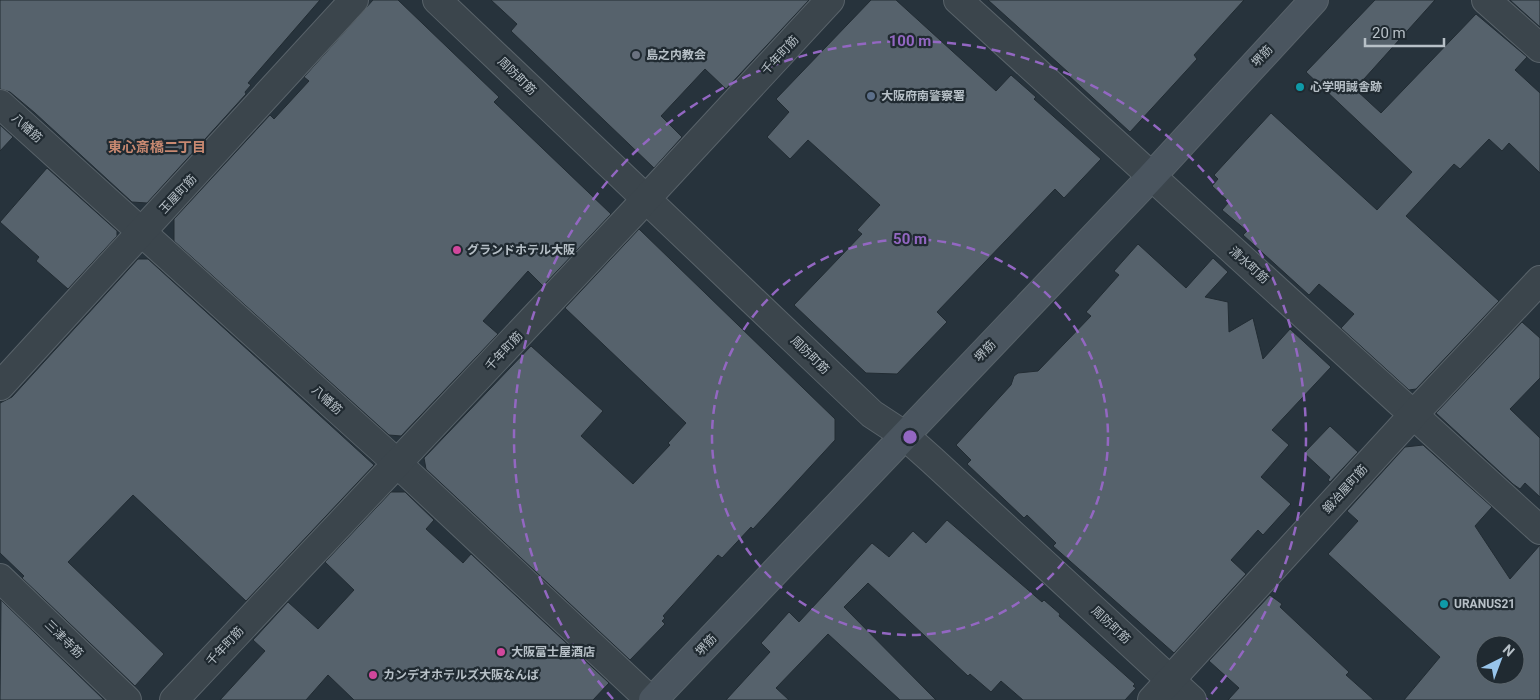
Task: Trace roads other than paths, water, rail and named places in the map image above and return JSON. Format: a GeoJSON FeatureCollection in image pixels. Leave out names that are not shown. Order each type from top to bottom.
{"type":"FeatureCollection","features":[{"type":"Feature","properties":{"kind":"main road","name":"堺筋"},"geometry":{"type":"LineString","coordinates":[[652,700],[1151,177],[1314,0]]}},
{"type":"Feature","properties":{"kind":"street","name":"玉屋町筋"},"geometry":{"type":"LineString","coordinates":[[0,386],[354,0]]}},
{"type":"Feature","properties":{"kind":"street","name":"周防町筋"},"geometry":{"type":"LineString","coordinates":[[437,0],[872,414],[904,435],[1192,700]]}},
{"type":"Feature","properties":{"kind":"street","name":"千年町筋"},"geometry":{"type":"LineString","coordinates":[[174,700],[647,199],[830,0]]}},
{"type":"Feature","properties":{"kind":"street","name":"清水町筋"},"geometry":{"type":"LineString","coordinates":[[958,0],[1540,530]]}},
{"type":"Feature","properties":{"kind":"street"},"geometry":{"type":"LineString","coordinates":[[1486,0],[1540,48]]}},
{"type":"Feature","properties":{"kind":"street","name":"八幡筋"},"geometry":{"type":"LineString","coordinates":[[0,104],[398,464],[652,700]]}},
{"type":"Feature","properties":{"kind":"street","name":"鍛冶屋町筋"},"geometry":{"type":"LineString","coordinates":[[1152,700],[1414,414],[1540,280]]}},
{"type":"Feature","properties":{"kind":"street","name":"三津寺筋"},"geometry":{"type":"LineString","coordinates":[[0,578],[127,700]]}},
{"type":"Feature","properties":{"kind":"place","name":"島之内教会"},"geometry":{"type":"Point","coordinates":[636,55]}},
{"type":"Feature","properties":{"kind":"place","name":"心学明誠舎跡"},"geometry":{"type":"Point","coordinates":[1300,87]}},
{"type":"Feature","properties":{"kind":"place","name":"大阪府南警察署"},"geometry":{"type":"Point","coordinates":[871,96]}},
{"type":"Feature","properties":{"kind":"place","name":"グランドホテル大阪"},"geometry":{"type":"Point","coordinates":[457,250]}},
{"type":"Feature","properties":{"kind":"place","name":"URANUS21"},"geometry":{"type":"Point","coordinates":[1444,604]}},
{"type":"Feature","properties":{"kind":"place","name":"大阪富士屋酒店"},"geometry":{"type":"Point","coordinates":[501,652]}},
{"type":"Feature","properties":{"kind":"place","name":"カンデオホテルズ大阪なんば"},"geometry":{"type":"Point","coordinates":[373,675]}},
{"type":"Feature","properties":{"kind":"district","name":"東心斎橋二丁目"},"geometry":{"type":"Point","coordinates":[157,147]}}]}
